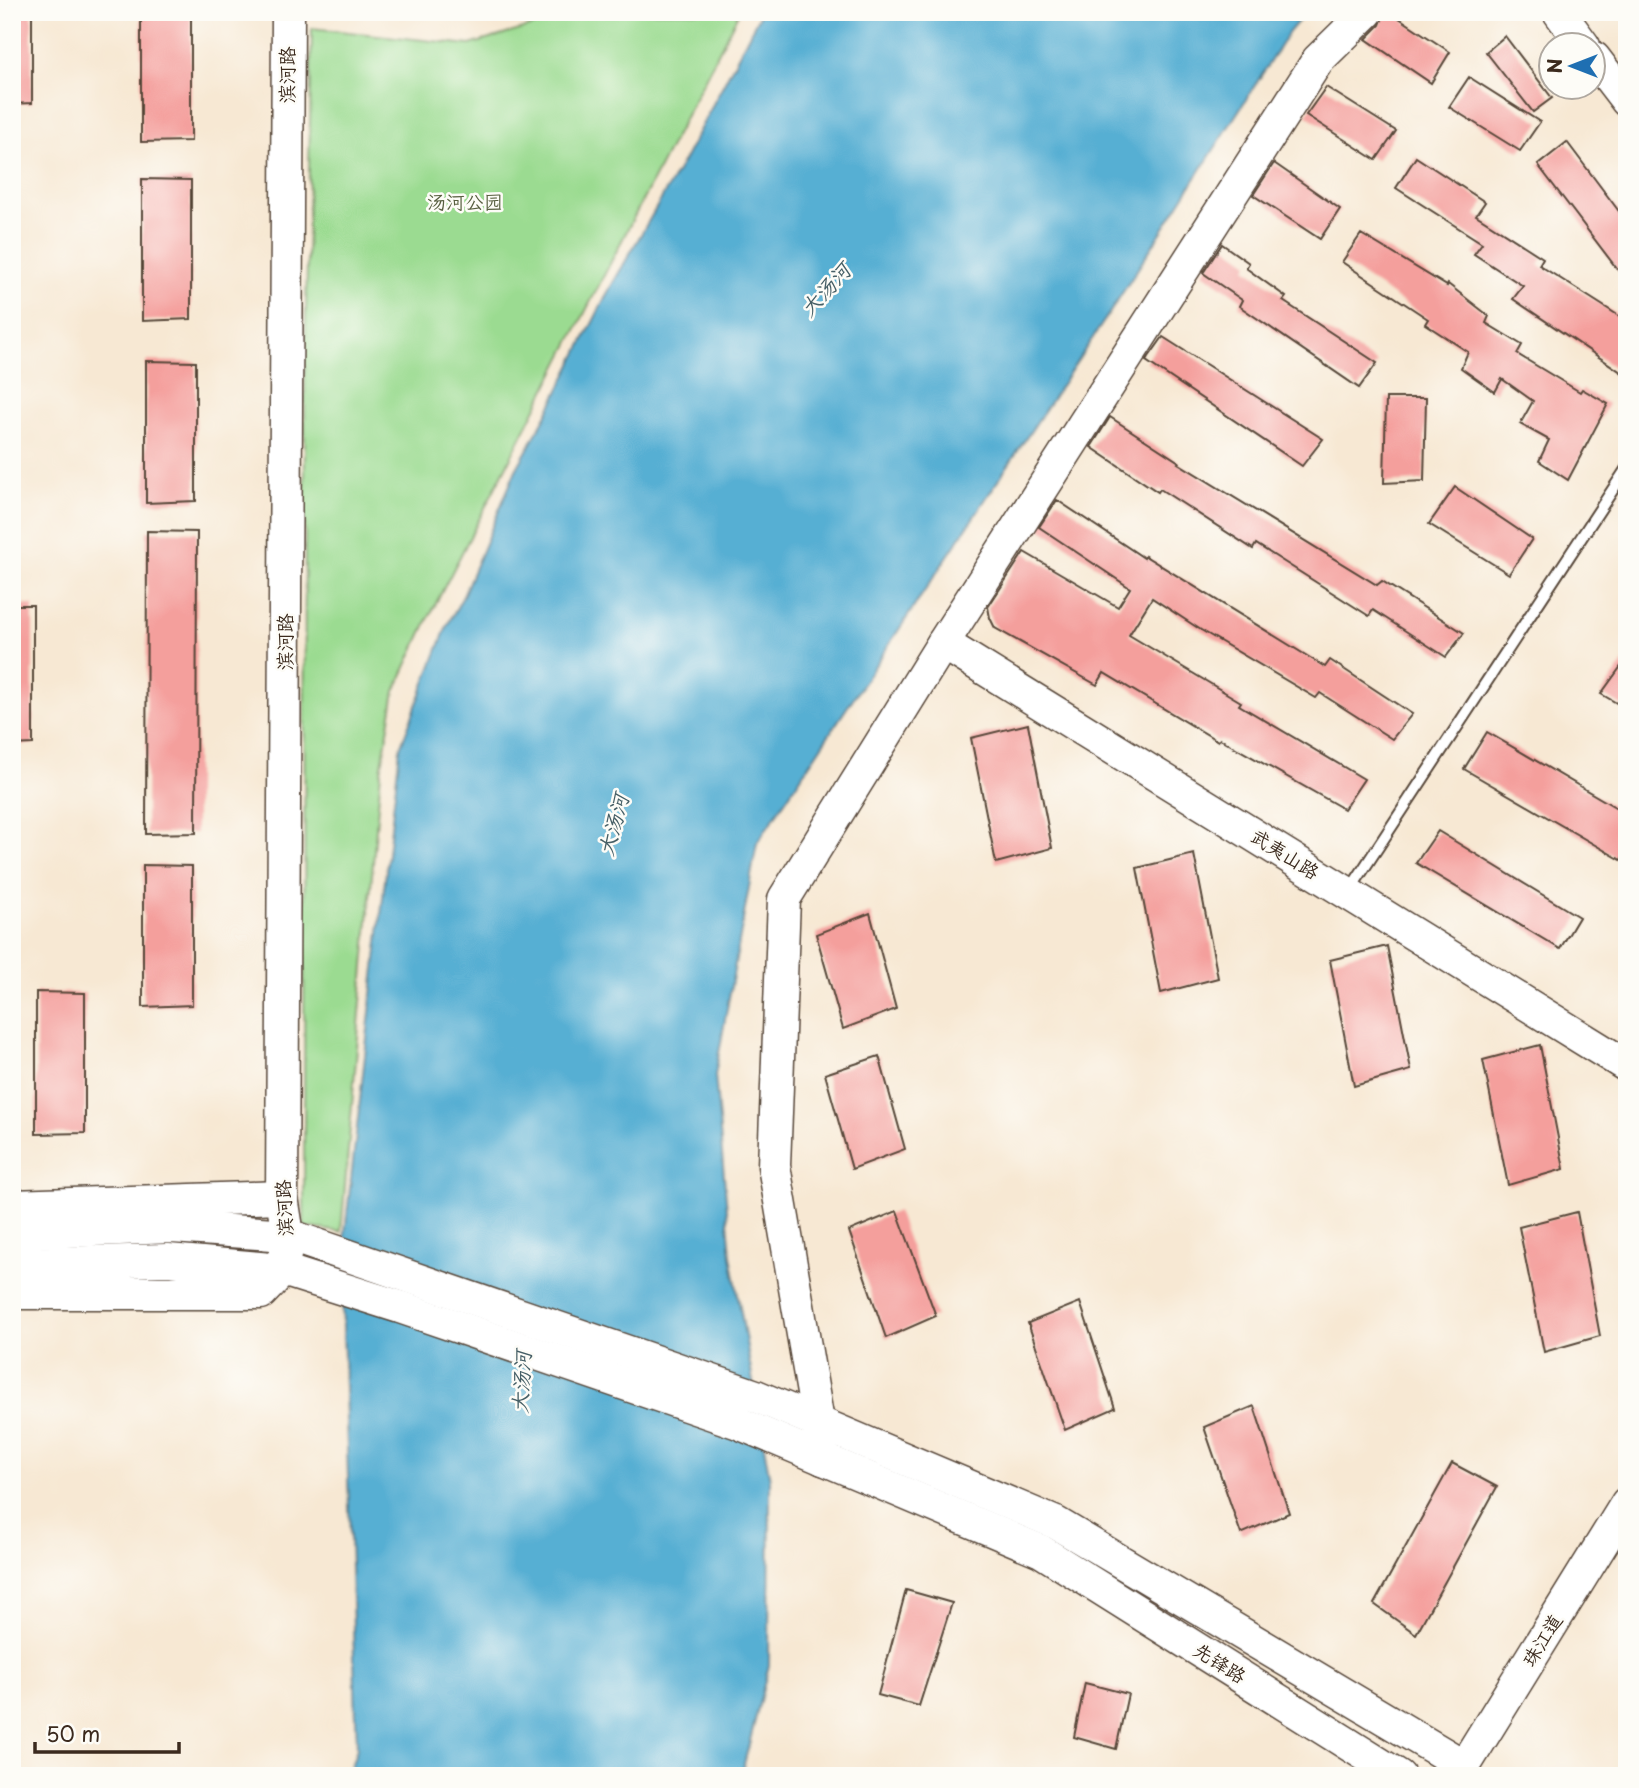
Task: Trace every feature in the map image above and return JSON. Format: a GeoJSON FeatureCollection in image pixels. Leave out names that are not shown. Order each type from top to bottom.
{"type":"FeatureCollection","features":[{"type":"Feature","properties":{"kind":"street","name":"滨河路"},"geometry":{"type":"LineString","coordinates":[[283,1270],[288,1235],[282,1197],[288,12]]}},
{"type":"Feature","properties":{"kind":"street"},"geometry":{"type":"LineString","coordinates":[[822,1459],[774,1166],[783,899],[943,643],[1318,60],[1367,12]]}},
{"type":"Feature","properties":{"kind":"street"},"geometry":{"type":"LineString","coordinates":[[1559,12],[1574,32]]}},
{"type":"Feature","properties":{"kind":"street"},"geometry":{"type":"LineString","coordinates":[[1608,74],[1625,94]]}},
{"type":"Feature","properties":{"kind":"street","name":"武夷山路"},"geometry":{"type":"LineString","coordinates":[[943,643],[1627,1066]]}},
{"type":"Feature","properties":{"kind":"street"},"geometry":{"type":"LineString","coordinates":[[12,1206],[282,1197]]}},
{"type":"Feature","properties":{"kind":"street"},"geometry":{"type":"LineString","coordinates":[[12,1233],[172,1227],[288,1235],[756,1396],[1056,1523],[1461,1771]]}},
{"type":"Feature","properties":{"kind":"street","name":"先锋路"},"geometry":{"type":"LineString","coordinates":[[12,1264],[169,1260],[283,1270],[400,1307],[736,1422],[1041,1550],[1399,1776]]}},
{"type":"Feature","properties":{"kind":"street"},"geometry":{"type":"LineString","coordinates":[[12,1293],[261,1293],[283,1270]]}},
{"type":"Feature","properties":{"kind":"street","name":"珠江道"},"geometry":{"type":"LineString","coordinates":[[1461,1771],[1627,1503]]}},
{"type":"Feature","properties":{"kind":"lane"},"geometry":{"type":"LineString","coordinates":[[1355,882],[1627,468]]}},
{"type":"Feature","properties":{"kind":"green space","name":"汤河公园"},"geometry":{"type":"Polygon","coordinates":[[[579,12],[739,12],[430,615],[395,691],[381,771],[341,1232],[304,1227],[305,356],[312,28],[470,45],[579,12]]]}},
{"type":"Feature","properties":{"kind":"water","name":"大汤河"},"geometry":{"type":"Polygon","coordinates":[[[761,12],[1306,12],[1289,32],[1114,306],[757,843],[715,1075],[731,1255],[770,1480],[769,1665],[741,1776],[348,1776],[357,1748],[341,1267],[400,748],[447,626],[462,598],[516,470],[609,290],[686,156],[761,12]]]}},
{"type":"Feature","properties":{"kind":"building"},"geometry":{"type":"Polygon","coordinates":[[[12,12],[32,12],[32,103],[12,104],[12,12]]]}},
{"type":"Feature","properties":{"kind":"building"},"geometry":{"type":"Polygon","coordinates":[[[141,12],[191,12],[191,141],[141,142],[141,12]]]}},
{"type":"Feature","properties":{"kind":"building"},"geometry":{"type":"Polygon","coordinates":[[[1385,12],[1390,12],[1450,52],[1431,83],[1366,39],[1380,25],[1385,12]]]}},
{"type":"Feature","properties":{"kind":"building"},"geometry":{"type":"Polygon","coordinates":[[[1505,36],[1538,80],[1538,102],[1547,102],[1533,112],[1486,52],[1505,36]]]}},
{"type":"Feature","properties":{"kind":"building"},"geometry":{"type":"Polygon","coordinates":[[[1469,77],[1540,122],[1520,151],[1449,107],[1469,77]]]}},
{"type":"Feature","properties":{"kind":"building"},"geometry":{"type":"Polygon","coordinates":[[[1326,87],[1396,131],[1376,160],[1306,115],[1326,87]]]}},
{"type":"Feature","properties":{"kind":"building"},"geometry":{"type":"Polygon","coordinates":[[[1567,142],[1627,222],[1627,282],[1538,165],[1567,142]]]}},
{"type":"Feature","properties":{"kind":"building"},"geometry":{"type":"Polygon","coordinates":[[[1416,157],[1485,202],[1476,215],[1543,258],[1539,265],[1627,321],[1627,376],[1513,299],[1523,286],[1474,254],[1482,243],[1396,188],[1416,157]]]}},
{"type":"Feature","properties":{"kind":"building"},"geometry":{"type":"Polygon","coordinates":[[[1274,163],[1340,209],[1320,239],[1253,195],[1274,163]]]}},
{"type":"Feature","properties":{"kind":"building"},"geometry":{"type":"Polygon","coordinates":[[[142,179],[191,180],[191,319],[142,321],[142,179]]]}},
{"type":"Feature","properties":{"kind":"building"},"geometry":{"type":"Polygon","coordinates":[[[1361,234],[1447,286],[1448,284],[1489,316],[1486,323],[1522,345],[1517,354],[1580,392],[1582,389],[1608,404],[1568,480],[1539,461],[1549,440],[1520,424],[1533,401],[1502,379],[1495,392],[1461,368],[1468,352],[1425,324],[1428,319],[1342,262],[1361,234]]]}},
{"type":"Feature","properties":{"kind":"building"},"geometry":{"type":"Polygon","coordinates":[[[1222,244],[1249,263],[1246,268],[1286,297],[1283,301],[1377,363],[1359,388],[1239,306],[1242,300],[1203,273],[1222,244]]]}},
{"type":"Feature","properties":{"kind":"building"},"geometry":{"type":"Polygon","coordinates":[[[1163,337],[1323,439],[1302,466],[1146,361],[1163,337]]]}},
{"type":"Feature","properties":{"kind":"building"},"geometry":{"type":"Polygon","coordinates":[[[146,361],[196,362],[196,501],[146,503],[146,361]]]}},
{"type":"Feature","properties":{"kind":"building"},"geometry":{"type":"Polygon","coordinates":[[[1386,398],[1426,398],[1424,481],[1384,483],[1386,398]]]}},
{"type":"Feature","properties":{"kind":"building"},"geometry":{"type":"Polygon","coordinates":[[[1110,417],[1178,463],[1377,585],[1382,581],[1464,633],[1446,657],[1373,610],[1369,616],[1256,544],[1253,549],[1160,489],[1158,492],[1091,447],[1110,417]]]}},
{"type":"Feature","properties":{"kind":"building"},"geometry":{"type":"Polygon","coordinates":[[[1455,487],[1532,539],[1509,574],[1429,524],[1455,487]]]}},
{"type":"Feature","properties":{"kind":"building"},"geometry":{"type":"Polygon","coordinates":[[[1057,500],[1144,558],[1145,556],[1325,667],[1330,660],[1412,714],[1392,739],[1320,693],[1316,698],[1152,598],[1129,635],[1241,702],[1239,705],[1364,779],[1344,809],[1220,739],[1218,741],[1104,673],[1097,685],[995,628],[988,607],[1024,552],[1118,607],[1130,588],[1039,527],[1057,500]]]}},
{"type":"Feature","properties":{"kind":"building"},"geometry":{"type":"Polygon","coordinates":[[[147,531],[197,532],[196,833],[146,834],[147,531]]]}},
{"type":"Feature","properties":{"kind":"building"},"geometry":{"type":"Polygon","coordinates":[[[12,605],[33,605],[33,744],[12,745],[12,605]]]}},
{"type":"Feature","properties":{"kind":"building"},"geometry":{"type":"Polygon","coordinates":[[[1627,658],[1627,709],[1601,694],[1627,658]]]}},
{"type":"Feature","properties":{"kind":"building"},"geometry":{"type":"Polygon","coordinates":[[[1028,724],[1052,848],[996,863],[971,738],[1028,724]]]}},
{"type":"Feature","properties":{"kind":"building"},"geometry":{"type":"Polygon","coordinates":[[[1487,732],[1627,814],[1627,850],[1621,860],[1464,769],[1487,732]]]}},
{"type":"Feature","properties":{"kind":"building"},"geometry":{"type":"Polygon","coordinates":[[[1438,831],[1579,917],[1560,949],[1416,863],[1438,831]]]}},
{"type":"Feature","properties":{"kind":"building"},"geometry":{"type":"Polygon","coordinates":[[[1194,854],[1218,978],[1161,993],[1137,868],[1194,854]]]}},
{"type":"Feature","properties":{"kind":"building"},"geometry":{"type":"Polygon","coordinates":[[[143,865],[192,866],[192,1005],[143,1007],[143,865]]]}},
{"type":"Feature","properties":{"kind":"building"},"geometry":{"type":"Polygon","coordinates":[[[870,913],[896,1009],[843,1029],[816,934],[870,913]]]}},
{"type":"Feature","properties":{"kind":"building"},"geometry":{"type":"Polygon","coordinates":[[[1387,946],[1411,1070],[1354,1086],[1330,960],[1387,946]]]}},
{"type":"Feature","properties":{"kind":"building"},"geometry":{"type":"Polygon","coordinates":[[[36,992],[85,993],[85,1133],[36,1134],[36,992]]]}},
{"type":"Feature","properties":{"kind":"building"},"geometry":{"type":"Polygon","coordinates":[[[1540,1045],[1564,1169],[1508,1185],[1483,1060],[1540,1045]]]}},
{"type":"Feature","properties":{"kind":"building"},"geometry":{"type":"Polygon","coordinates":[[[879,1056],[905,1149],[852,1169],[825,1074],[879,1056]]]}},
{"type":"Feature","properties":{"kind":"building"},"geometry":{"type":"Polygon","coordinates":[[[897,1211],[936,1316],[886,1338],[849,1231],[897,1211]]]}},
{"type":"Feature","properties":{"kind":"building"},"geometry":{"type":"Polygon","coordinates":[[[1577,1212],[1600,1336],[1544,1352],[1519,1227],[1577,1212]]]}},
{"type":"Feature","properties":{"kind":"building"},"geometry":{"type":"Polygon","coordinates":[[[1080,1302],[1115,1408],[1065,1430],[1028,1323],[1080,1302]]]}},
{"type":"Feature","properties":{"kind":"building"},"geometry":{"type":"Polygon","coordinates":[[[1254,1406],[1289,1513],[1241,1534],[1204,1427],[1254,1406]]]}},
{"type":"Feature","properties":{"kind":"building"},"geometry":{"type":"Polygon","coordinates":[[[1452,1463],[1497,1487],[1416,1634],[1374,1604],[1452,1463]]]}},
{"type":"Feature","properties":{"kind":"building"},"geometry":{"type":"Polygon","coordinates":[[[906,1590],[952,1603],[919,1706],[878,1695],[906,1590]]]}},
{"type":"Feature","properties":{"kind":"building"},"geometry":{"type":"Polygon","coordinates":[[[1085,1683],[1128,1694],[1116,1749],[1074,1737],[1085,1683]]]}}]}
